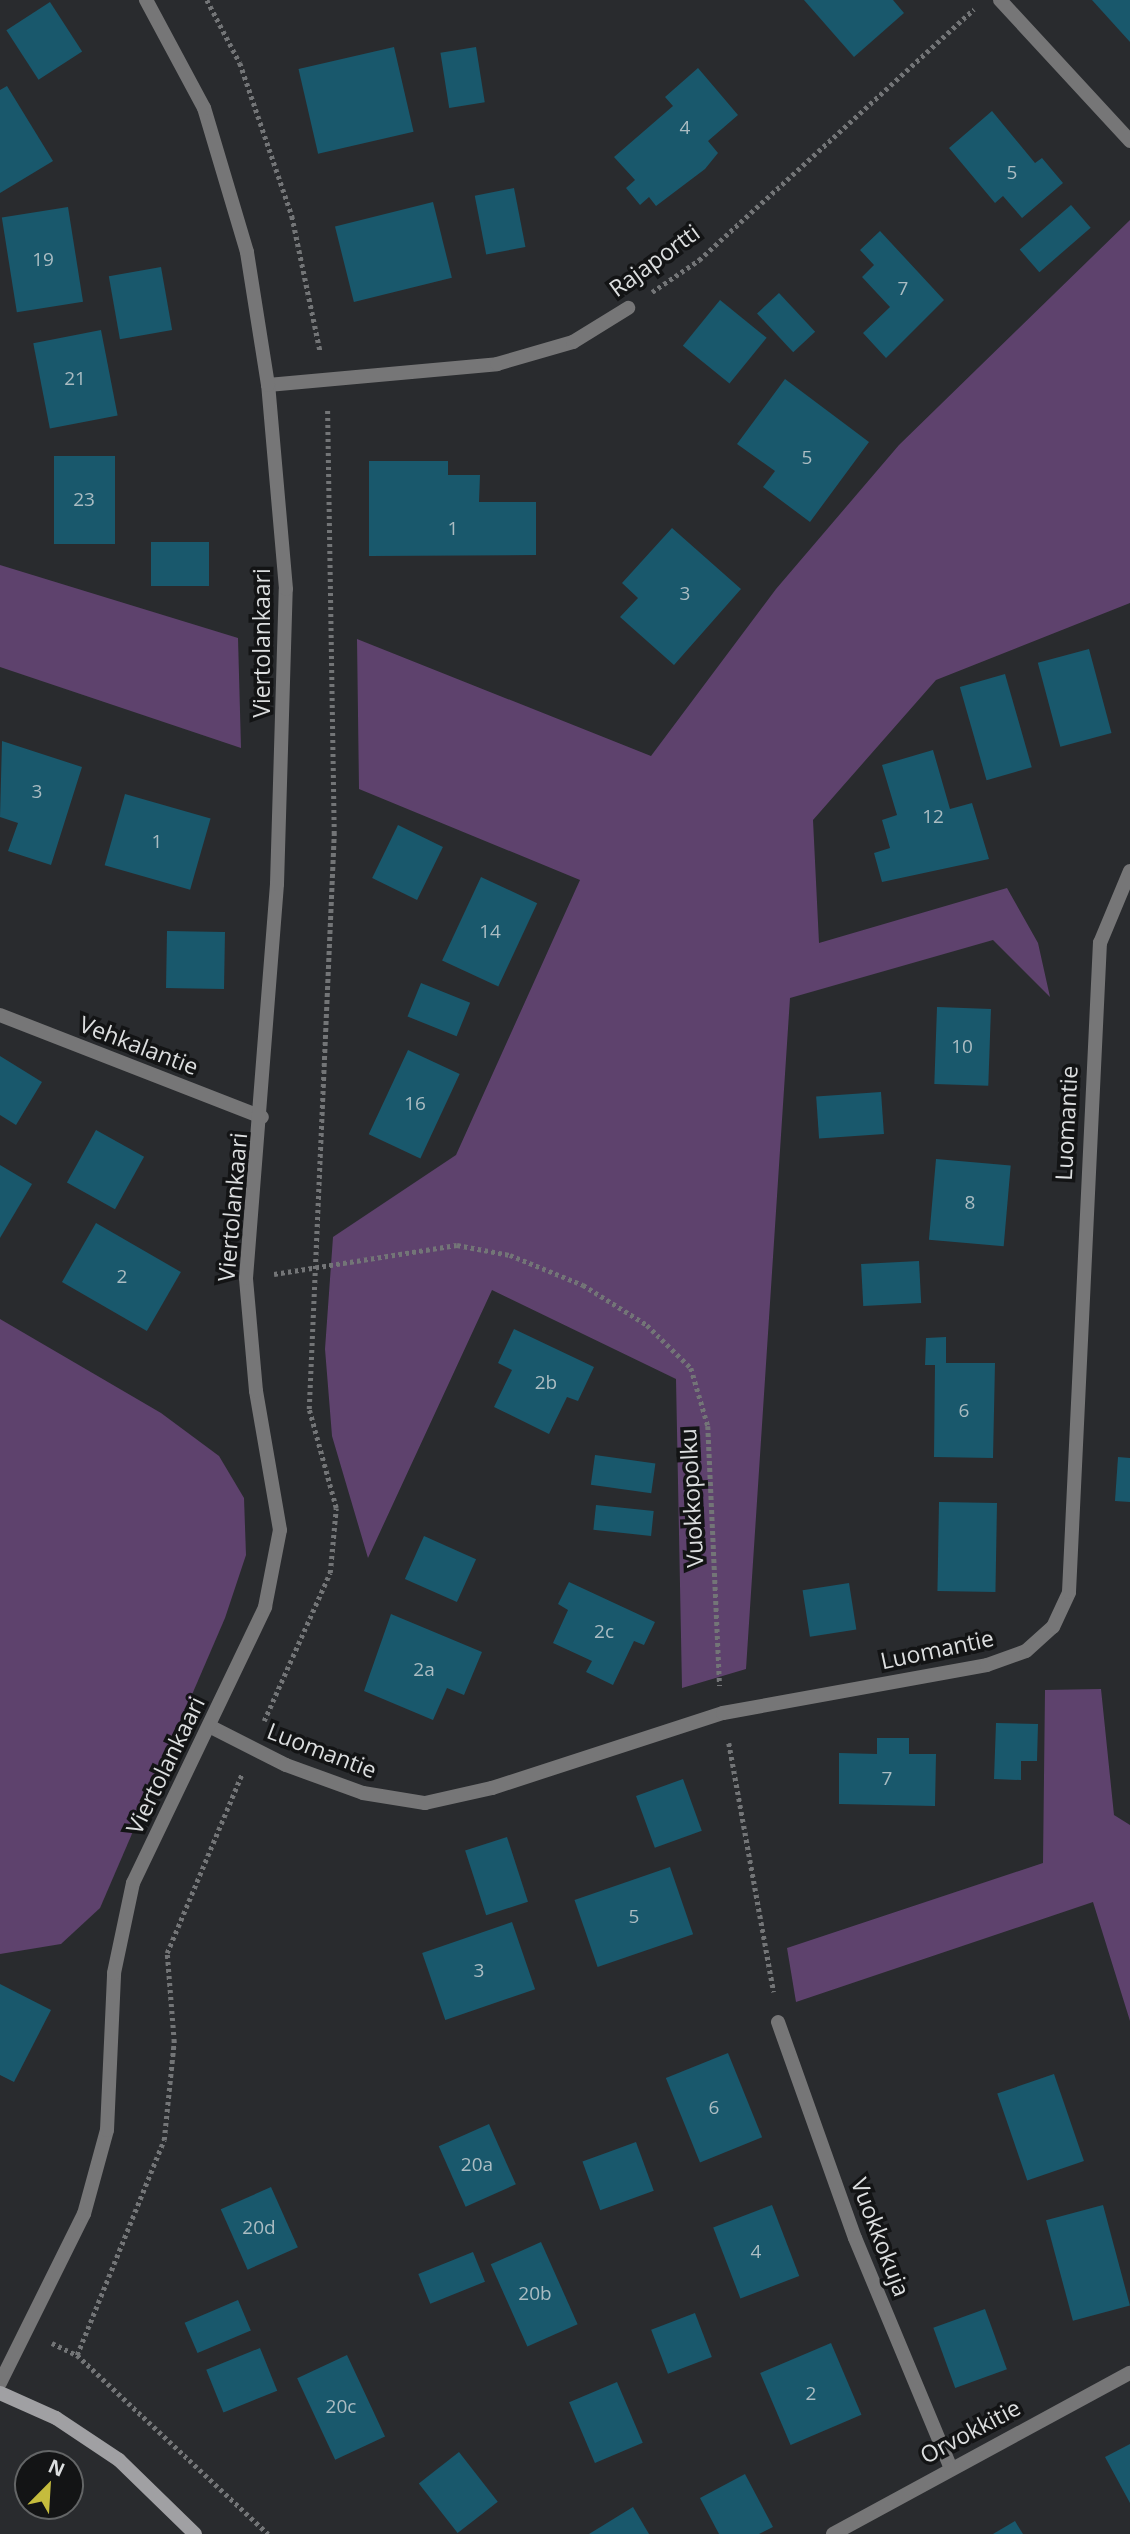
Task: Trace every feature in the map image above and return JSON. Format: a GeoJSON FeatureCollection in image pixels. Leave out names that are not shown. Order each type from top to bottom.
{"type":"FeatureCollection","features":[{"type":"Feature","properties":{"kind":"street","name":"Viertolankaari"},"geometry":{"type":"LineString","coordinates":[[0,2383],[30,2332],[84,2214],[107,2130],[114,1973],[132,1882],[211,1727],[265,1606],[280,1530],[256,1391],[246,1278],[262,1117],[286,691],[286,589],[268,385],[247,252],[204,108],[146,0]]}},
{"type":"Feature","properties":{"kind":"street"},"geometry":{"type":"LineString","coordinates":[[1000,0],[1130,141]]}},
{"type":"Feature","properties":{"kind":"street","name":"Rajaportti"},"geometry":{"type":"LineString","coordinates":[[268,385],[497,364],[573,342],[628,308]]}},
{"type":"Feature","properties":{"kind":"street","name":"Luomantie"},"geometry":{"type":"LineString","coordinates":[[211,1727],[350,1788],[425,1803],[492,1788],[723,1713],[987,1665],[1026,1651],[1053,1627],[1069,1592],[1100,943],[1130,870]]}},
{"type":"Feature","properties":{"kind":"street","name":"Vehkalantie"},"geometry":{"type":"LineString","coordinates":[[0,1015],[262,1117]]}},
{"type":"Feature","properties":{"kind":"street","name":"Vuokkokuja"},"geometry":{"type":"LineString","coordinates":[[778,2022],[855,2238],[950,2466]]}},
{"type":"Feature","properties":{"kind":"street","name":"Orvokkitie"},"geometry":{"type":"LineString","coordinates":[[833,2534],[950,2466],[1130,2373]]}},
{"type":"Feature","properties":{"kind":"street"},"geometry":{"type":"LineString","coordinates":[[0,2393],[56,2418],[119,2460],[195,2534]]}},
{"type":"Feature","properties":{"kind":"path","name":"Rajaportti"},"geometry":{"type":"LineString","coordinates":[[628,308],[699,260],[984,0]]}},
{"type":"Feature","properties":{"kind":"path","name":"Vuokkopolku"},"geometry":{"type":"LineString","coordinates":[[246,1278],[457,1245],[510,1255],[583,1285],[647,1325],[691,1368],[708,1426],[707,1512],[723,1713],[778,2022]]}},
{"type":"Feature","properties":{"kind":"path"},"geometry":{"type":"LineString","coordinates":[[30,2332],[77,2355],[268,2534]]}},
{"type":"Feature","properties":{"kind":"shaded area"},"geometry":{"type":"Polygon","coordinates":[[[1130,220],[1130,603],[936,680],[813,820],[819,943],[1007,888],[1038,943],[1050,997],[993,940],[790,998],[746,1669],[682,1688],[676,1379],[492,1290],[368,1558],[332,1436],[325,1349],[333,1237],[456,1155],[580,880],[359,789],[357,639],[651,756],[776,589],[899,445],[1130,220]]]}},
{"type":"Feature","properties":{"kind":"shaded area"},"geometry":{"type":"Polygon","coordinates":[[[0,565],[238,638],[241,748],[0,667],[0,565]]]}},
{"type":"Feature","properties":{"kind":"shaded area"},"geometry":{"type":"Polygon","coordinates":[[[0,1319],[161,1413],[219,1456],[244,1498],[246,1555],[225,1618],[100,1908],[61,1944],[0,1954],[0,1319]]]}},
{"type":"Feature","properties":{"kind":"shaded area"},"geometry":{"type":"Polygon","coordinates":[[[1101,1689],[1114,1815],[1130,1825],[1130,2021],[1093,1902],[796,2002],[787,1948],[1043,1863],[1045,1690],[1101,1689]]]}},
{"type":"Feature","properties":{"kind":"building"},"geometry":{"type":"Polygon","coordinates":[[[804,0],[893,0],[904,13],[854,57],[804,0]]]}},
{"type":"Feature","properties":{"kind":"building"},"geometry":{"type":"Polygon","coordinates":[[[1092,0],[1130,0],[1130,42],[1092,0]]]}},
{"type":"Feature","properties":{"kind":"building"},"geometry":{"type":"Polygon","coordinates":[[[50,2],[82,51],[39,80],[6,30],[50,2]]]}},
{"type":"Feature","properties":{"kind":"building"},"geometry":{"type":"Polygon","coordinates":[[[394,47],[414,132],[318,154],[299,69],[394,47]]]}},
{"type":"Feature","properties":{"kind":"building"},"geometry":{"type":"Polygon","coordinates":[[[476,47],[485,102],[449,108],[440,53],[476,47]]]}},
{"type":"Feature","properties":{"kind":"building"},"geometry":{"type":"Polygon","coordinates":[[[698,68],[738,115],[708,141],[718,153],[705,169],[656,206],[649,197],[640,205],[626,188],[635,180],[614,157],[673,106],[665,97],[698,68]]]}},
{"type":"Feature","properties":{"kind":"building"},"geometry":{"type":"Polygon","coordinates":[[[7,86],[53,161],[0,193],[0,90],[7,86]]]}},
{"type":"Feature","properties":{"kind":"building"},"geometry":{"type":"Polygon","coordinates":[[[992,111],[1035,163],[1042,158],[1063,183],[1022,218],[1003,196],[995,203],[949,148],[992,111]]]}},
{"type":"Feature","properties":{"kind":"building"},"geometry":{"type":"Polygon","coordinates":[[[514,188],[525,247],[486,255],[475,196],[514,188]]]}},
{"type":"Feature","properties":{"kind":"building"},"geometry":{"type":"Polygon","coordinates":[[[433,202],[452,278],[354,302],[335,226],[433,202]]]}},
{"type":"Feature","properties":{"kind":"building"},"geometry":{"type":"Polygon","coordinates":[[[1071,205],[1091,228],[1039,272],[1020,250],[1071,205]]]}},
{"type":"Feature","properties":{"kind":"building"},"geometry":{"type":"Polygon","coordinates":[[[68,207],[83,302],[17,312],[2,217],[68,207]]]}},
{"type":"Feature","properties":{"kind":"building"},"geometry":{"type":"Polygon","coordinates":[[[880,231],[944,300],[886,358],[863,333],[890,307],[862,277],[874,265],[860,250],[880,231]]]}},
{"type":"Feature","properties":{"kind":"building"},"geometry":{"type":"Polygon","coordinates":[[[161,267],[172,330],[120,339],[109,276],[161,267]]]}},
{"type":"Feature","properties":{"kind":"building"},"geometry":{"type":"Polygon","coordinates":[[[779,293],[815,332],[793,352],[757,313],[779,293]]]}},
{"type":"Feature","properties":{"kind":"building"},"geometry":{"type":"Polygon","coordinates":[[[720,300],[767,338],[729,384],[683,346],[720,300]]]}},
{"type":"Feature","properties":{"kind":"building"},"geometry":{"type":"Polygon","coordinates":[[[101,330],[118,415],[50,429],[33,343],[101,330]]]}},
{"type":"Feature","properties":{"kind":"building"},"geometry":{"type":"Polygon","coordinates":[[[785,379],[869,442],[810,522],[763,487],[775,471],[737,444],[785,379]]]}},
{"type":"Feature","properties":{"kind":"building"},"geometry":{"type":"Polygon","coordinates":[[[54,456],[115,456],[115,544],[54,544],[54,456]]]}},
{"type":"Feature","properties":{"kind":"building"},"geometry":{"type":"Polygon","coordinates":[[[369,461],[448,461],[448,475],[480,475],[479,502],[536,502],[536,555],[369,556],[369,461]]]}},
{"type":"Feature","properties":{"kind":"building"},"geometry":{"type":"Polygon","coordinates":[[[672,528],[741,589],[674,665],[620,617],[638,598],[622,583],[672,528]]]}},
{"type":"Feature","properties":{"kind":"building"},"geometry":{"type":"Polygon","coordinates":[[[151,542],[209,542],[209,586],[151,586],[151,542]]]}},
{"type":"Feature","properties":{"kind":"building"},"geometry":{"type":"Polygon","coordinates":[[[1089,649],[1112,733],[1060,747],[1038,663],[1089,649]]]}},
{"type":"Feature","properties":{"kind":"building"},"geometry":{"type":"Polygon","coordinates":[[[1005,674],[1032,767],[987,780],[960,687],[1005,674]]]}},
{"type":"Feature","properties":{"kind":"building"},"geometry":{"type":"Polygon","coordinates":[[[2,741],[82,767],[51,865],[8,851],[18,823],[0,817],[2,741]]]}},
{"type":"Feature","properties":{"kind":"building"},"geometry":{"type":"Polygon","coordinates":[[[933,750],[950,809],[972,803],[989,859],[882,882],[874,853],[890,848],[882,820],[897,815],[882,765],[933,750]]]}},
{"type":"Feature","properties":{"kind":"building"},"geometry":{"type":"Polygon","coordinates":[[[125,794],[211,819],[190,890],[105,865],[125,794]]]}},
{"type":"Feature","properties":{"kind":"building"},"geometry":{"type":"Polygon","coordinates":[[[398,825],[443,847],[417,900],[372,878],[398,825]]]}},
{"type":"Feature","properties":{"kind":"building"},"geometry":{"type":"Polygon","coordinates":[[[481,877],[537,903],[498,987],[442,960],[481,877]]]}},
{"type":"Feature","properties":{"kind":"building"},"geometry":{"type":"Polygon","coordinates":[[[167,931],[225,932],[224,989],[166,988],[167,931]]]}},
{"type":"Feature","properties":{"kind":"building"},"geometry":{"type":"Polygon","coordinates":[[[421,983],[470,1003],[457,1036],[408,1016],[421,983]]]}},
{"type":"Feature","properties":{"kind":"building"},"geometry":{"type":"Polygon","coordinates":[[[937,1007],[991,1009],[988,1086],[934,1084],[937,1007]]]}},
{"type":"Feature","properties":{"kind":"building"},"geometry":{"type":"Polygon","coordinates":[[[408,1050],[460,1074],[420,1158],[369,1134],[408,1050]]]}},
{"type":"Feature","properties":{"kind":"building"},"geometry":{"type":"Polygon","coordinates":[[[0,1056],[42,1082],[16,1125],[0,1115],[0,1056]]]}},
{"type":"Feature","properties":{"kind":"building"},"geometry":{"type":"Polygon","coordinates":[[[881,1092],[884,1134],[819,1138],[816,1097],[881,1092]]]}},
{"type":"Feature","properties":{"kind":"building"},"geometry":{"type":"Polygon","coordinates":[[[96,1130],[144,1157],[115,1209],[67,1182],[96,1130]]]}},
{"type":"Feature","properties":{"kind":"building"},"geometry":{"type":"Polygon","coordinates":[[[936,1159],[1011,1166],[1004,1246],[929,1240],[936,1159]]]}},
{"type":"Feature","properties":{"kind":"building"},"geometry":{"type":"Polygon","coordinates":[[[0,1165],[32,1184],[0,1238],[0,1165]]]}},
{"type":"Feature","properties":{"kind":"building"},"geometry":{"type":"Polygon","coordinates":[[[96,1223],[181,1272],[147,1331],[62,1282],[96,1223]]]}},
{"type":"Feature","properties":{"kind":"building"},"geometry":{"type":"Polygon","coordinates":[[[919,1261],[921,1303],[863,1306],[861,1264],[919,1261]]]}},
{"type":"Feature","properties":{"kind":"building"},"geometry":{"type":"Polygon","coordinates":[[[514,1329],[594,1367],[578,1401],[567,1397],[549,1434],[494,1407],[512,1370],[498,1363],[514,1329]]]}},
{"type":"Feature","properties":{"kind":"building"},"geometry":{"type":"Polygon","coordinates":[[[946,1337],[946,1363],[995,1363],[993,1458],[934,1457],[935,1365],[925,1365],[926,1338],[946,1337]]]}},
{"type":"Feature","properties":{"kind":"building"},"geometry":{"type":"Polygon","coordinates":[[[595,1455],[655,1463],[651,1493],[591,1485],[595,1455]]]}},
{"type":"Feature","properties":{"kind":"building"},"geometry":{"type":"Polygon","coordinates":[[[1118,1457],[1130,1458],[1130,1502],[1115,1501],[1118,1457]]]}},
{"type":"Feature","properties":{"kind":"building"},"geometry":{"type":"Polygon","coordinates":[[[939,1502],[997,1503],[995,1592],[937,1591],[939,1502]]]}},
{"type":"Feature","properties":{"kind":"building"},"geometry":{"type":"Polygon","coordinates":[[[596,1505],[654,1511],[651,1536],[593,1530],[596,1505]]]}},
{"type":"Feature","properties":{"kind":"building"},"geometry":{"type":"Polygon","coordinates":[[[424,1536],[476,1559],[457,1602],[405,1579],[424,1536]]]}},
{"type":"Feature","properties":{"kind":"building"},"geometry":{"type":"Polygon","coordinates":[[[569,1582],[655,1622],[644,1645],[634,1641],[613,1685],[586,1672],[592,1661],[553,1643],[568,1610],[558,1604],[569,1582]]]}},
{"type":"Feature","properties":{"kind":"building"},"geometry":{"type":"Polygon","coordinates":[[[849,1583],[856,1629],[810,1637],[803,1590],[849,1583]]]}},
{"type":"Feature","properties":{"kind":"building"},"geometry":{"type":"Polygon","coordinates":[[[391,1614],[482,1652],[464,1695],[447,1688],[433,1720],[364,1691],[391,1614]]]}},
{"type":"Feature","properties":{"kind":"building"},"geometry":{"type":"Polygon","coordinates":[[[996,1723],[1038,1724],[1037,1761],[1021,1761],[1021,1780],[994,1779],[996,1723]]]}},
{"type":"Feature","properties":{"kind":"building"},"geometry":{"type":"Polygon","coordinates":[[[877,1738],[909,1738],[909,1754],[936,1754],[935,1806],[839,1804],[839,1753],[877,1754],[877,1738]]]}},
{"type":"Feature","properties":{"kind":"building"},"geometry":{"type":"Polygon","coordinates":[[[683,1779],[702,1831],[655,1848],[636,1796],[683,1779]]]}},
{"type":"Feature","properties":{"kind":"building"},"geometry":{"type":"Polygon","coordinates":[[[507,1837],[528,1902],[486,1915],[465,1851],[507,1837]]]}},
{"type":"Feature","properties":{"kind":"building"},"geometry":{"type":"Polygon","coordinates":[[[670,1867],[693,1934],[598,1967],[575,1900],[670,1867]]]}},
{"type":"Feature","properties":{"kind":"building"},"geometry":{"type":"Polygon","coordinates":[[[512,1922],[535,1989],[445,2020],[422,1953],[512,1922]]]}},
{"type":"Feature","properties":{"kind":"building"},"geometry":{"type":"Polygon","coordinates":[[[0,1984],[51,2010],[14,2082],[0,2075],[0,1984]]]}},
{"type":"Feature","properties":{"kind":"building"},"geometry":{"type":"Polygon","coordinates":[[[728,2053],[762,2137],[700,2162],[666,2078],[728,2053]]]}},
{"type":"Feature","properties":{"kind":"building"},"geometry":{"type":"Polygon","coordinates":[[[1054,2074],[1084,2161],[1027,2181],[997,2094],[1054,2074]]]}},
{"type":"Feature","properties":{"kind":"building"},"geometry":{"type":"Polygon","coordinates":[[[489,2124],[516,2184],[466,2207],[439,2146],[489,2124]]]}},
{"type":"Feature","properties":{"kind":"building"},"geometry":{"type":"Polygon","coordinates":[[[636,2142],[654,2191],[600,2210],[582,2161],[636,2142]]]}},
{"type":"Feature","properties":{"kind":"building"},"geometry":{"type":"Polygon","coordinates":[[[271,2187],[298,2247],[248,2270],[221,2209],[271,2187]]]}},
{"type":"Feature","properties":{"kind":"building"},"geometry":{"type":"Polygon","coordinates":[[[772,2205],[799,2276],[740,2299],[713,2228],[772,2205]]]}},
{"type":"Feature","properties":{"kind":"building"},"geometry":{"type":"Polygon","coordinates":[[[1103,2205],[1130,2305],[1073,2321],[1046,2220],[1103,2205]]]}},
{"type":"Feature","properties":{"kind":"building"},"geometry":{"type":"Polygon","coordinates":[[[541,2242],[578,2324],[527,2347],[491,2264],[541,2242]]]}},
{"type":"Feature","properties":{"kind":"building"},"geometry":{"type":"Polygon","coordinates":[[[473,2252],[485,2282],[430,2304],[418,2274],[473,2252]]]}},
{"type":"Feature","properties":{"kind":"building"},"geometry":{"type":"Polygon","coordinates":[[[238,2300],[251,2330],[198,2353],[185,2323],[238,2300]]]}},
{"type":"Feature","properties":{"kind":"building"},"geometry":{"type":"Polygon","coordinates":[[[985,2309],[1007,2369],[955,2388],[933,2328],[985,2309]]]}},
{"type":"Feature","properties":{"kind":"building"},"geometry":{"type":"Polygon","coordinates":[[[695,2313],[712,2357],[668,2374],[651,2330],[695,2313]]]}},
{"type":"Feature","properties":{"kind":"building"},"geometry":{"type":"Polygon","coordinates":[[[831,2343],[861,2415],[791,2445],[760,2373],[831,2343]]]}},
{"type":"Feature","properties":{"kind":"building"},"geometry":{"type":"Polygon","coordinates":[[[260,2348],[277,2391],[223,2412],[206,2370],[260,2348]]]}},
{"type":"Feature","properties":{"kind":"building"},"geometry":{"type":"Polygon","coordinates":[[[347,2355],[385,2437],[335,2460],[297,2378],[347,2355]]]}},
{"type":"Feature","properties":{"kind":"building"},"geometry":{"type":"Polygon","coordinates":[[[617,2382],[643,2443],[595,2463],[569,2402],[617,2382]]]}},
{"type":"Feature","properties":{"kind":"building"},"geometry":{"type":"Polygon","coordinates":[[[1130,2444],[1130,2503],[1105,2457],[1130,2444]]]}},
{"type":"Feature","properties":{"kind":"building"},"geometry":{"type":"Polygon","coordinates":[[[459,2452],[498,2502],[458,2533],[419,2483],[459,2452]]]}},
{"type":"Feature","properties":{"kind":"building"},"geometry":{"type":"Polygon","coordinates":[[[745,2474],[773,2527],[759,2534],[719,2534],[700,2498],[745,2474]]]}},
{"type":"Feature","properties":{"kind":"building"},"geometry":{"type":"Polygon","coordinates":[[[633,2507],[649,2534],[589,2534],[633,2507]]]}},
{"type":"Feature","properties":{"kind":"building"},"geometry":{"type":"Polygon","coordinates":[[[1015,2521],[1023,2534],[993,2534],[1015,2521]]]}}]}
